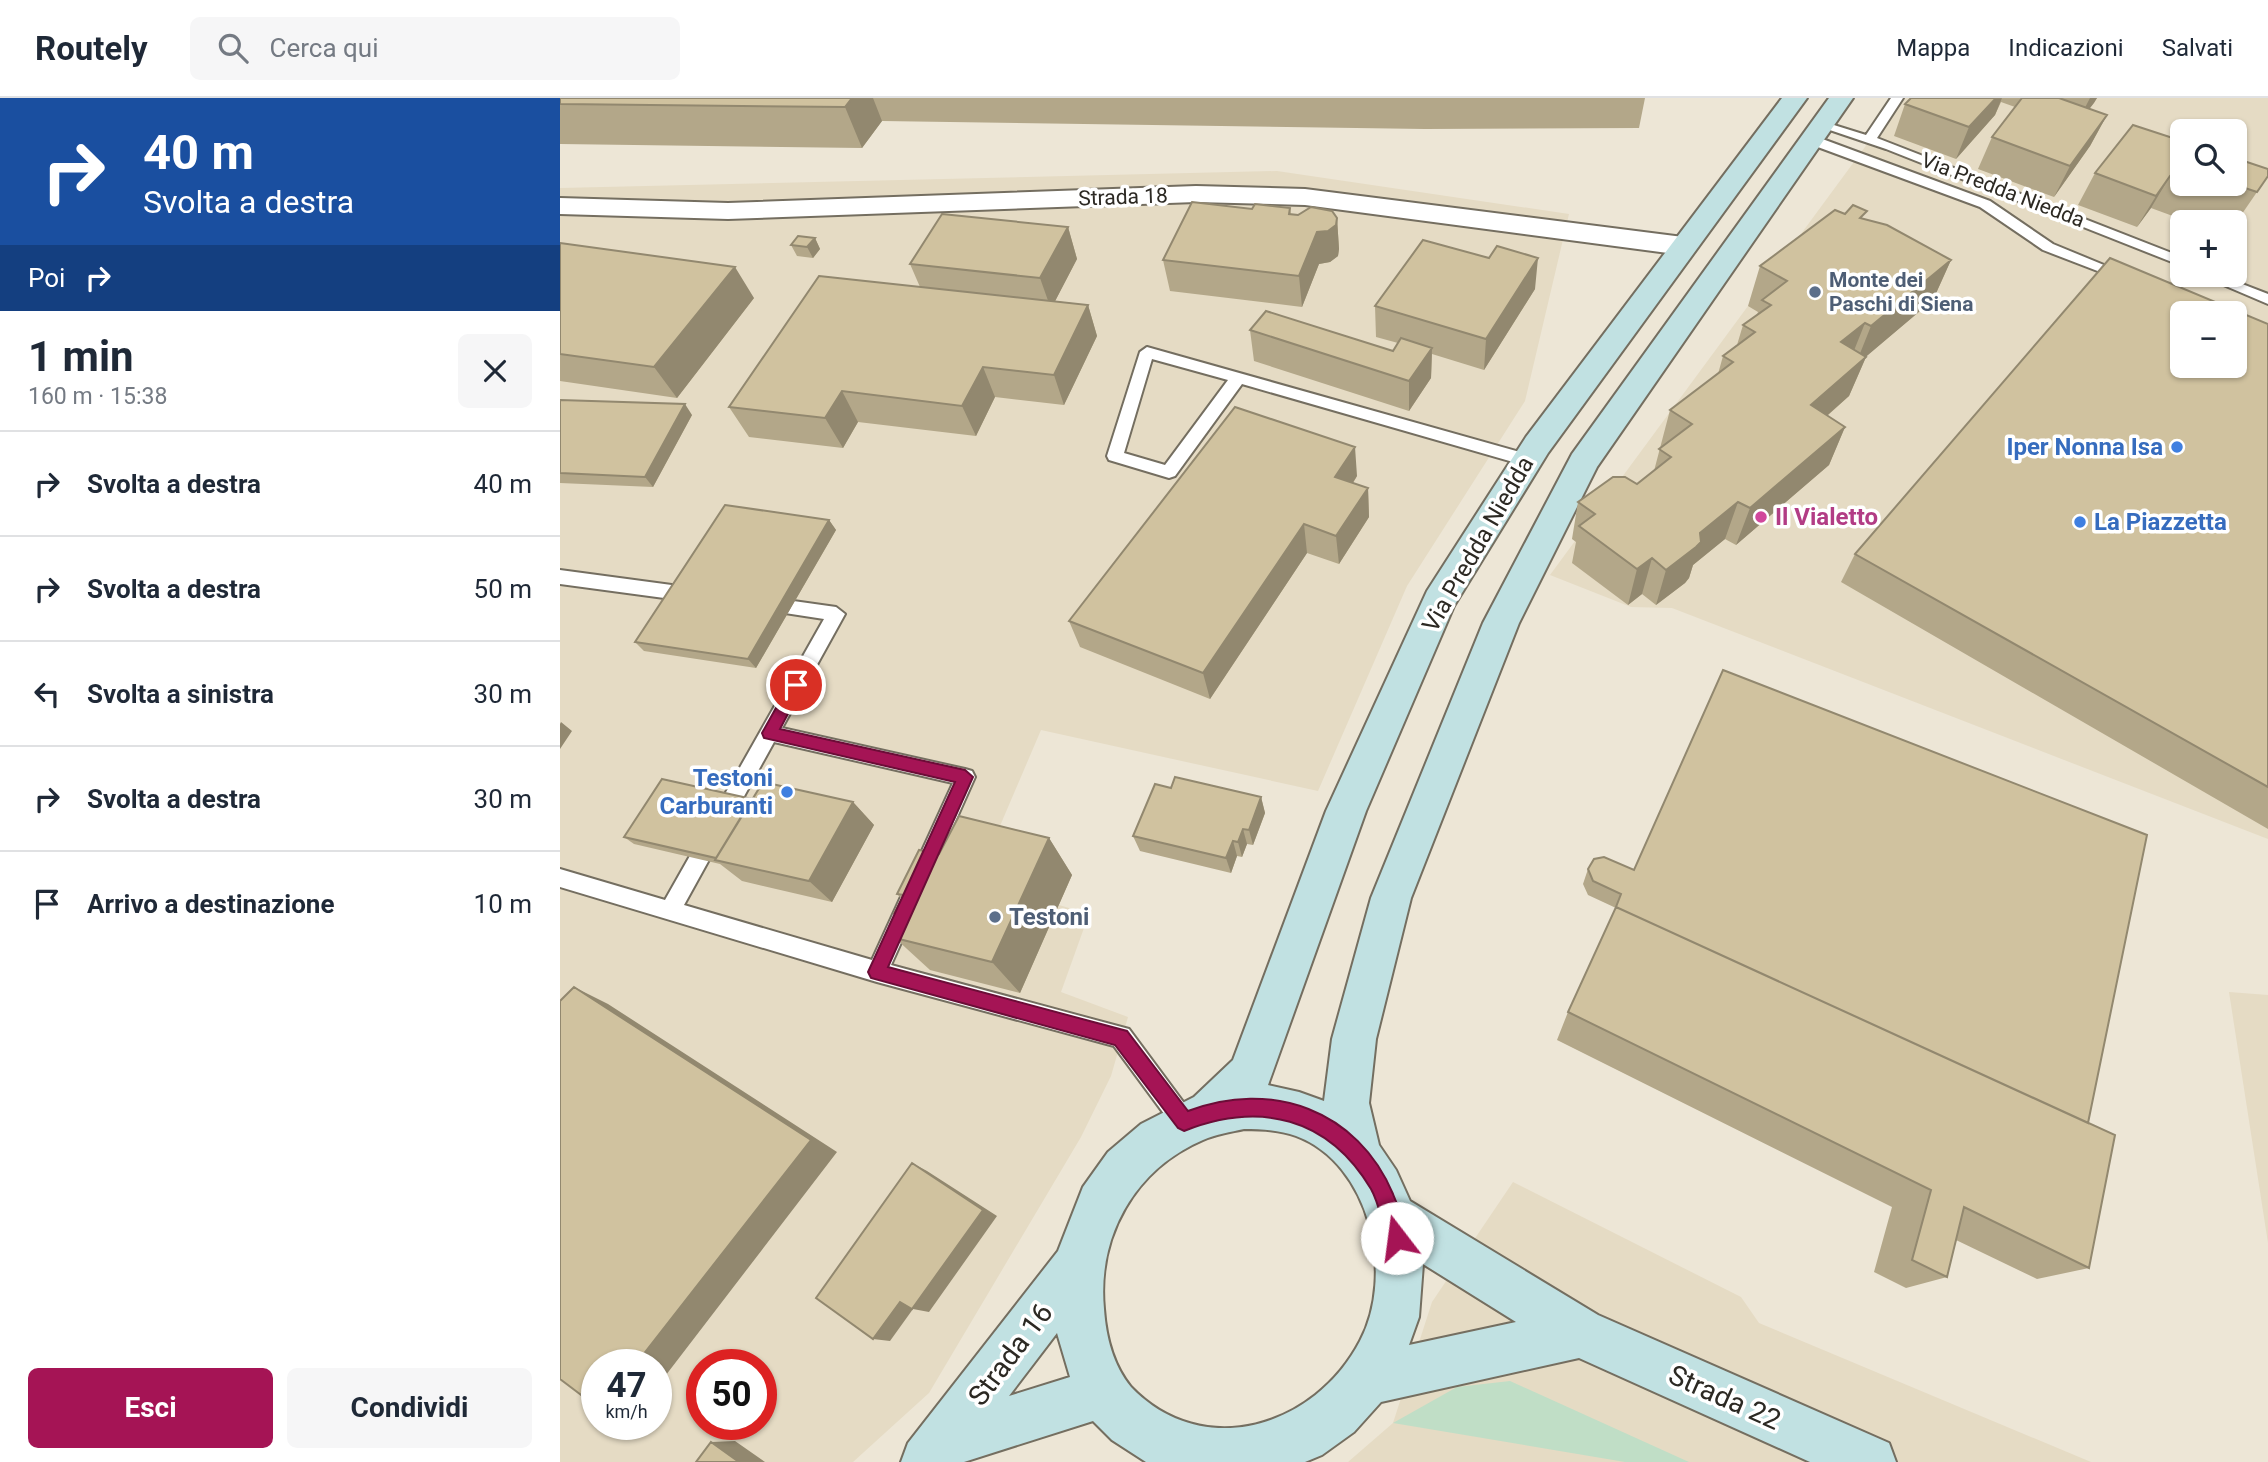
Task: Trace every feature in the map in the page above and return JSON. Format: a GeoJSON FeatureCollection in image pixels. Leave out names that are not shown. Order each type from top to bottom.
{"type":"FeatureCollection","features":[{"type":"Feature","properties":{"kind":"main road","name":"Via Predda Niedda"},"geometry":{"type":"LineString","coordinates":[[1079,1264],[1093,1218],[1116,1178],[1147,1145],[1198,1116],[1250,1075],[1346,811],[1439,601],[1527,460],[1795,98]]}},
{"type":"Feature","properties":{"kind":"main road"},"geometry":{"type":"LineString","coordinates":[[1359,1155],[1346,1103],[1349,1075],[1354,1040],[1391,898],[1501,623],[1583,462],[1824,121]]}},
{"type":"Feature","properties":{"kind":"main road"},"geometry":{"type":"LineString","coordinates":[[1079,1264],[1076,1309],[1084,1352],[1102,1392],[1143,1449],[1192,1457],[1230,1459],[1287,1453],[1339,1413],[1366,1380],[1387,1342],[1398,1300],[1401,1258],[1393,1218],[1379,1185],[1359,1155],[1335,1133],[1307,1117],[1276,1108],[1255,1107],[1198,1116]]}},
{"type":"Feature","properties":{"kind":"main road","name":"Strada 22"},"geometry":{"type":"LineString","coordinates":[[1393,1218],[1580,1333],[1841,1455]]}},
{"type":"Feature","properties":{"kind":"main road","name":"Strada 16"},"geometry":{"type":"LineString","coordinates":[[934,1453],[1079,1264]]}},
{"type":"Feature","properties":{"kind":"main road"},"geometry":{"type":"LineString","coordinates":[[1366,1380],[1580,1333]]}},
{"type":"Feature","properties":{"kind":"main road","name":"Strada 16"},"geometry":{"type":"LineString","coordinates":[[934,1453],[1102,1392]]}},
{"type":"Feature","properties":{"kind":"street","name":"Strada 18"},"geometry":{"type":"LineString","coordinates":[[560,206],[728,211],[1196,194],[1305,197],[1683,246]]}},
{"type":"Feature","properties":{"kind":"lane"},"geometry":{"type":"LineString","coordinates":[[1869,140],[1897,98]]}},
{"type":"Feature","properties":{"kind":"lane"},"geometry":{"type":"LineString","coordinates":[[1824,121],[1985,204],[2048,247],[2145,285]]}},
{"type":"Feature","properties":{"kind":"lane","name":"Via Predda Niedda"},"geometry":{"type":"LineString","coordinates":[[1824,121],[2170,256]]}},
{"type":"Feature","properties":{"kind":"lane"},"geometry":{"type":"LineString","coordinates":[[2237,287],[2268,299]]}},
{"type":"Feature","properties":{"kind":"lane"},"geometry":{"type":"LineString","coordinates":[[1238,378],[1168,472],[1115,456],[1147,352],[1527,460]]}},
{"type":"Feature","properties":{"kind":"lane"},"geometry":{"type":"LineString","coordinates":[[560,577],[712,597]]}},
{"type":"Feature","properties":{"kind":"lane"},"geometry":{"type":"LineString","coordinates":[[670,911],[836,614],[739,601]]}},
{"type":"Feature","properties":{"kind":"lane"},"geometry":{"type":"LineString","coordinates":[[769,733],[965,777],[877,972]]}},
{"type":"Feature","properties":{"kind":"lane"},"geometry":{"type":"LineString","coordinates":[[560,878],[877,972],[1121,1037],[1198,1116]]}},
{"type":"Feature","properties":{"kind":"shaded area"},"geometry":{"type":"Polygon","coordinates":[[[1901,98],[2268,98],[2268,839],[1672,608],[1631,607],[1550,575],[1901,98]]]}},
{"type":"Feature","properties":{"kind":"shaded area"},"geometry":{"type":"Polygon","coordinates":[[[1277,171],[1569,214],[1525,401],[1407,586],[1318,791],[1041,730],[988,854],[1072,875],[1059,905],[1089,914],[1061,992],[1128,1017],[1111,1076],[1081,1137],[929,1393],[853,1462],[560,1462],[560,188],[1277,171]]]}},
{"type":"Feature","properties":{"kind":"shaded area"},"geometry":{"type":"Polygon","coordinates":[[[2229,992],[2268,995],[2268,1243],[2229,992]]]}},
{"type":"Feature","properties":{"kind":"shaded area"},"geometry":{"type":"Polygon","coordinates":[[[1513,1182],[1741,1297],[1759,1323],[2091,1462],[1348,1462],[1393,1423],[1432,1302],[1513,1182]]]}},
{"type":"Feature","properties":{"kind":"green space"},"geometry":{"type":"Polygon","coordinates":[[[1510,1381],[1689,1462],[1625,1462],[1393,1423],[1457,1387],[1510,1381]]]}},
{"type":"Feature","properties":{"kind":"building"},"geometry":{"type":"Polygon","coordinates":[[[560,98],[852,98],[845,107],[560,104],[560,98]]]}},
{"type":"Feature","properties":{"kind":"building"},"geometry":{"type":"Polygon","coordinates":[[[1911,98],[1996,98],[1969,127],[1905,104],[1911,98]]]}},
{"type":"Feature","properties":{"kind":"building"},"geometry":{"type":"Polygon","coordinates":[[[2022,98],[2059,98],[2107,115],[2070,166],[1992,137],[2022,98]]]}},
{"type":"Feature","properties":{"kind":"building"},"geometry":{"type":"Polygon","coordinates":[[[2133,125],[2170,137],[2170,176],[2156,196],[2095,173],[2133,125]]]}},
{"type":"Feature","properties":{"kind":"building"},"geometry":{"type":"Polygon","coordinates":[[[2247,162],[2268,169],[2268,176],[2257,192],[2247,189],[2247,162]]]}},
{"type":"Feature","properties":{"kind":"building"},"geometry":{"type":"Polygon","coordinates":[[[1192,202],[1252,209],[1255,204],[1290,208],[1289,214],[1298,215],[1311,207],[1332,211],[1337,218],[1336,225],[1328,231],[1317,232],[1299,276],[1163,260],[1192,202]]]}},
{"type":"Feature","properties":{"kind":"building"},"geometry":{"type":"Polygon","coordinates":[[[1853,205],[1867,211],[1860,218],[1887,225],[1951,260],[1871,326],[1865,323],[1841,342],[1866,357],[1811,405],[1845,427],[1750,508],[1738,502],[1700,533],[1701,542],[1696,547],[1666,570],[1652,558],[1637,569],[1579,526],[1595,514],[1578,502],[1613,477],[1625,477],[1637,484],[1671,457],[1659,449],[1692,424],[1670,410],[1733,362],[1723,356],[1755,332],[1743,325],[1771,305],[1762,300],[1787,281],[1760,266],[1835,210],[1845,214],[1853,205]]]}},
{"type":"Feature","properties":{"kind":"building"},"geometry":{"type":"Polygon","coordinates":[[[942,214],[1068,227],[1040,278],[910,264],[942,214]]]}},
{"type":"Feature","properties":{"kind":"building"},"geometry":{"type":"Polygon","coordinates":[[[798,236],[815,238],[807,247],[791,245],[798,236]]]}},
{"type":"Feature","properties":{"kind":"building"},"geometry":{"type":"Polygon","coordinates":[[[1423,240],[1489,258],[1497,246],[1538,258],[1486,339],[1375,306],[1423,240]]]}},
{"type":"Feature","properties":{"kind":"building"},"geometry":{"type":"Polygon","coordinates":[[[560,243],[735,267],[654,367],[560,354],[560,243]]]}},
{"type":"Feature","properties":{"kind":"building","name":"La Piazzetta"},"geometry":{"type":"Polygon","coordinates":[[[2110,258],[2170,283],[2170,287],[2179,287],[2213,301],[2170,301],[2170,378],[2247,378],[2247,315],[2268,324],[2268,787],[1855,554],[2110,258]]]}},
{"type":"Feature","properties":{"kind":"building"},"geometry":{"type":"Polygon","coordinates":[[[819,276],[1088,305],[1054,375],[983,367],[962,406],[842,391],[825,418],[729,407],[819,276]]]}},
{"type":"Feature","properties":{"kind":"building"},"geometry":{"type":"Polygon","coordinates":[[[1266,311],[1393,351],[1401,338],[1432,348],[1409,381],[1250,330],[1266,311]]]}},
{"type":"Feature","properties":{"kind":"building"},"geometry":{"type":"Polygon","coordinates":[[[560,400],[685,404],[645,477],[560,473],[560,400]]]}},
{"type":"Feature","properties":{"kind":"building"},"geometry":{"type":"Polygon","coordinates":[[[1235,407],[1355,447],[1335,477],[1368,488],[1336,536],[1304,524],[1203,673],[1069,621],[1235,407]]]}},
{"type":"Feature","properties":{"kind":"building"},"geometry":{"type":"Polygon","coordinates":[[[725,505],[829,520],[748,659],[635,642],[725,505]]]}},
{"type":"Feature","properties":{"kind":"building"},"geometry":{"type":"Polygon","coordinates":[[[1723,670],[2147,835],[2088,1123],[1616,907],[1621,894],[1593,881],[1588,869],[1594,859],[1604,857],[1634,870],[1723,670]]]}},
{"type":"Feature","properties":{"kind":"building"},"geometry":{"type":"Polygon","coordinates":[[[1175,777],[1261,797],[1249,830],[1243,829],[1238,842],[1233,841],[1226,858],[1133,836],[1155,784],[1171,788],[1175,777]]]}},
{"type":"Feature","properties":{"kind":"building"},"geometry":{"type":"Polygon","coordinates":[[[662,779],[752,799],[716,858],[624,837],[662,779]]]}},
{"type":"Feature","properties":{"kind":"building"},"geometry":{"type":"Polygon","coordinates":[[[763,782],[853,802],[809,881],[715,860],[763,782]]]}},
{"type":"Feature","properties":{"kind":"building"},"geometry":{"type":"Polygon","coordinates":[[[959,816],[1049,838],[992,962],[895,938],[906,916],[894,913],[904,895],[897,894],[919,850],[939,854],[959,816]]]}},
{"type":"Feature","properties":{"kind":"building"},"geometry":{"type":"Polygon","coordinates":[[[1616,907],[2115,1135],[2089,1268],[1964,1207],[1947,1277],[1912,1260],[1931,1190],[1568,1012],[1616,907]]]}},
{"type":"Feature","properties":{"kind":"building"},"geometry":{"type":"Polygon","coordinates":[[[574,987],[811,1140],[648,1349],[581,1349],[581,1395],[560,1379],[560,1001],[574,987]]]}},
{"type":"Feature","properties":{"kind":"building"},"geometry":{"type":"Polygon","coordinates":[[[912,1163],[983,1210],[912,1309],[900,1302],[873,1339],[816,1298],[912,1163]]]}},
{"type":"Feature","properties":{"kind":"building"},"geometry":{"type":"Polygon","coordinates":[[[711,1442],[739,1462],[696,1462],[711,1442]]]}},
{"type":"Feature","properties":{"kind":"place","name":"Monte dei Paschi di Siena"},"geometry":{"type":"Point","coordinates":[1815,292]}},
{"type":"Feature","properties":{"kind":"place","name":"Iper Nonna Isa"},"geometry":{"type":"Point","coordinates":[2177,447]}},
{"type":"Feature","properties":{"kind":"place","name":"Il Vialetto"},"geometry":{"type":"Point","coordinates":[1761,517]}},
{"type":"Feature","properties":{"kind":"place","name":"La Piazzetta"},"geometry":{"type":"Point","coordinates":[2080,522]}},
{"type":"Feature","properties":{"kind":"place","name":"Testoni Carburanti"},"geometry":{"type":"Point","coordinates":[787,792]}},
{"type":"Feature","properties":{"kind":"place","name":"Testoni"},"geometry":{"type":"Point","coordinates":[995,917]}},
{"type":"Feature","properties":{"kind":"route"},"geometry":{"type":"LineString","coordinates":[[796,685],[769,733],[965,777],[877,972],[1121,1037],[1184,1122],[1211,1111],[1244,1106],[1276,1108],[1307,1117],[1335,1133],[1359,1155],[1379,1185],[1393,1218],[1397,1238]]}}]}
